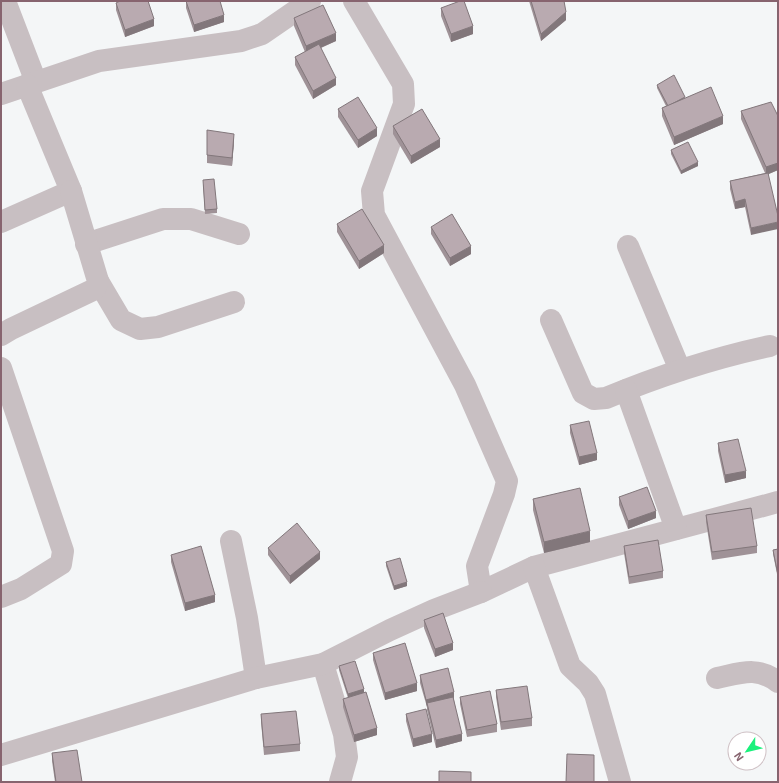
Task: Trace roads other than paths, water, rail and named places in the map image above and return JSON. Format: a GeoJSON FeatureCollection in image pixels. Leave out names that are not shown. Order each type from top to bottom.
{"type":"FeatureCollection","features":[{"type":"Feature","properties":{"kind":"street"},"geometry":{"type":"LineString","coordinates":[[5,1],[14,22],[31,84],[72,191],[86,244],[98,281],[121,320],[140,329],[158,327],[234,302]]}},
{"type":"Feature","properties":{"kind":"street"},"geometry":{"type":"LineString","coordinates":[[1,94],[99,61],[241,41],[262,34],[310,1]]}},
{"type":"Feature","properties":{"kind":"street"},"geometry":{"type":"LineString","coordinates":[[356,2],[403,84],[404,104],[372,191],[374,215],[465,385],[506,480],[504,494],[477,566],[481,592]]}},
{"type":"Feature","properties":{"kind":"street"},"geometry":{"type":"LineString","coordinates":[[1,222],[72,191]]}},
{"type":"Feature","properties":{"kind":"street"},"geometry":{"type":"LineString","coordinates":[[86,244],[163,219],[191,219],[240,234]]}},
{"type":"Feature","properties":{"kind":"street"},"geometry":{"type":"LineString","coordinates":[[628,246],[680,370]]}},
{"type":"Feature","properties":{"kind":"street"},"geometry":{"type":"LineString","coordinates":[[1,336],[95,289],[98,281]]}},
{"type":"Feature","properties":{"kind":"street"},"geometry":{"type":"LineString","coordinates":[[551,320],[583,393],[594,399],[606,398],[680,370],[724,356],[770,346]]}},
{"type":"Feature","properties":{"kind":"street"},"geometry":{"type":"LineString","coordinates":[[1,368],[63,551],[61,564],[1,598]]}},
{"type":"Feature","properties":{"kind":"street"},"geometry":{"type":"LineString","coordinates":[[626,390],[676,529]]}},
{"type":"Feature","properties":{"kind":"street"},"geometry":{"type":"LineString","coordinates":[[1,755],[256,678],[323,664],[403,624],[481,592],[534,566],[778,502]]}},
{"type":"Feature","properties":{"kind":"street"},"geometry":{"type":"LineString","coordinates":[[231,541],[247,618],[256,678]]}},
{"type":"Feature","properties":{"kind":"street"},"geometry":{"type":"LineString","coordinates":[[534,566],[570,666],[588,683],[595,694],[620,782]]}},
{"type":"Feature","properties":{"kind":"street"},"geometry":{"type":"LineString","coordinates":[[323,664],[344,734],[347,757],[340,782]]}},
{"type":"Feature","properties":{"kind":"street"},"geometry":{"type":"LineString","coordinates":[[717,678],[753,671],[770,676],[778,682]]}}]}
